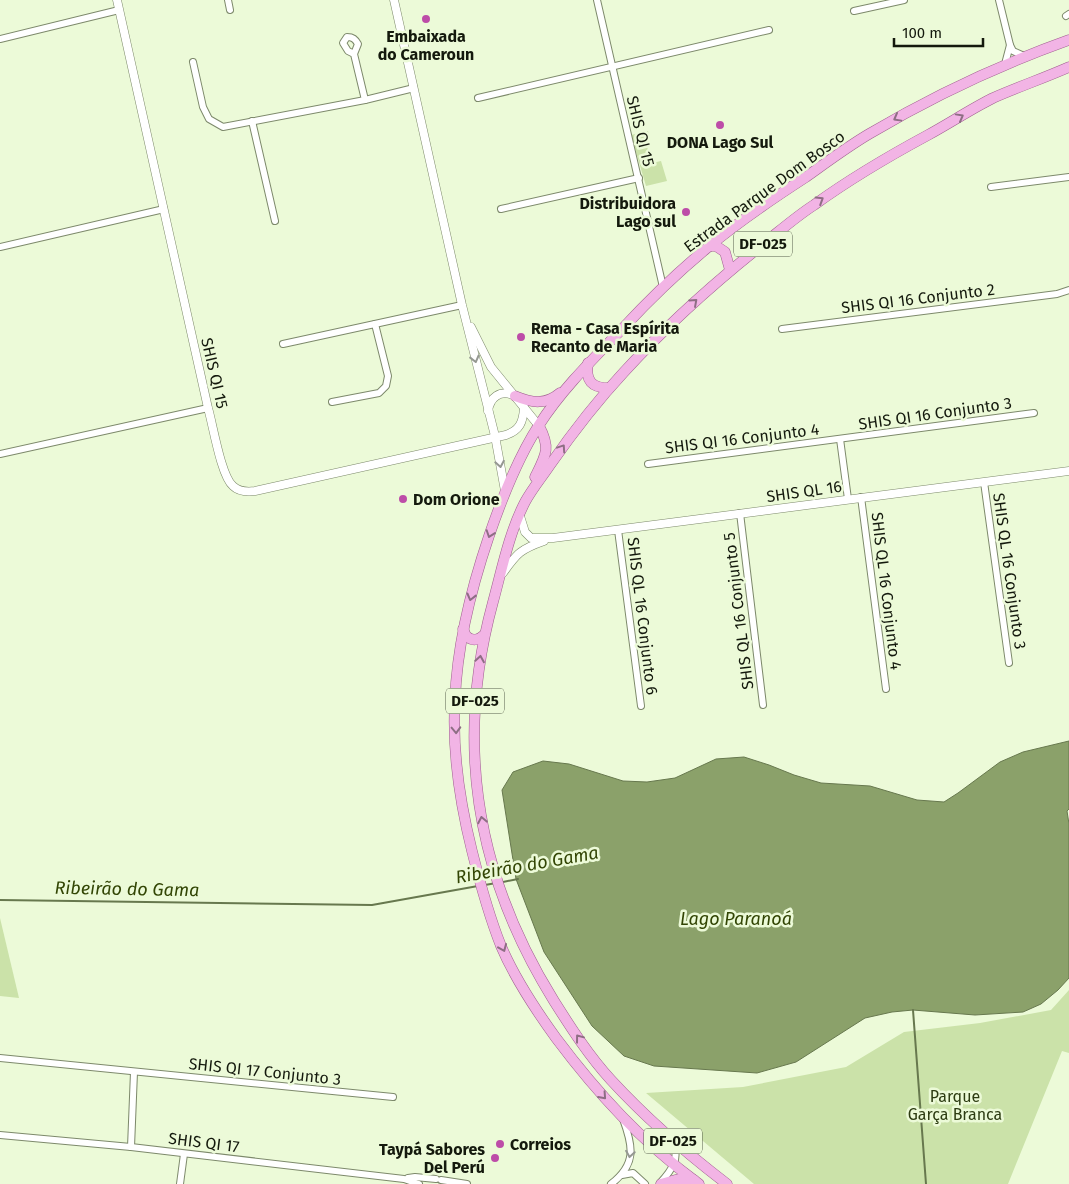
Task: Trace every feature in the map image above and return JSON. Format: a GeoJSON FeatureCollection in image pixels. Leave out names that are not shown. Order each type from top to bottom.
{"type":"FeatureCollection","features":[{"type":"Feature","properties":{"kind":"main road","name":"Estrada Parque Dom Bosco"},"geometry":{"type":"LineString","coordinates":[[697,1182],[640,1136],[580,1071],[534,1008],[502,948],[477,870],[464,820],[457,761],[455,700],[463,629],[480,564],[505,491],[539,426],[568,386],[588,363],[675,276],[710,246],[785,191],[866,136],[936,96],[1024,56],[1069,40]]}},
{"type":"Feature","properties":{"kind":"main road","name":"DF-025"},"geometry":{"type":"LineString","coordinates":[[727,1184],[667,1136],[608,1077],[567,1022],[536,972],[519,940],[501,895],[492,868],[476,792],[474,729],[484,635],[499,578],[525,503],[579,423],[659,334],[730,270],[812,205],[901,150],[991,100],[1069,67]]}},
{"type":"Feature","properties":{"kind":"main road"},"geometry":{"type":"LineString","coordinates":[[710,246],[716,246],[725,252],[730,270]]}},
{"type":"Feature","properties":{"kind":"main road"},"geometry":{"type":"LineString","coordinates":[[588,363],[586,372],[589,380],[599,388],[609,388]]}},
{"type":"Feature","properties":{"kind":"main road"},"geometry":{"type":"LineString","coordinates":[[515,396],[527,401],[542,402],[556,397],[568,386]]}},
{"type":"Feature","properties":{"kind":"main road"},"geometry":{"type":"LineString","coordinates":[[525,503],[530,487],[546,456],[546,444],[539,426]]}},
{"type":"Feature","properties":{"kind":"main road"},"geometry":{"type":"LineString","coordinates":[[463,629],[466,636],[474,640],[478,640],[484,635]]}},
{"type":"Feature","properties":{"kind":"main road"},"geometry":{"type":"LineString","coordinates":[[580,1071],[579,1061],[584,1057],[588,1058],[608,1077]]}},
{"type":"Feature","properties":{"kind":"main road"},"geometry":{"type":"LineString","coordinates":[[660,1184],[679,1179],[697,1182]]}},
{"type":"Feature","properties":{"kind":"street","name":"SHIS QI 15"},"geometry":{"type":"LineString","coordinates":[[117,0],[208,408],[225,474],[233,486],[243,491],[255,491],[495,436]]}},
{"type":"Feature","properties":{"kind":"street"},"geometry":{"type":"LineString","coordinates":[[228,0],[230,10]]}},
{"type":"Feature","properties":{"kind":"street"},"geometry":{"type":"LineString","coordinates":[[394,0],[463,308],[495,436],[505,491]]}},
{"type":"Feature","properties":{"kind":"street","name":"SHIS QI 15"},"geometry":{"type":"LineString","coordinates":[[597,0],[663,287]]}},
{"type":"Feature","properties":{"kind":"street"},"geometry":{"type":"LineString","coordinates":[[854,11],[904,0]]}},
{"type":"Feature","properties":{"kind":"street"},"geometry":{"type":"LineString","coordinates":[[1000,0],[1010,45],[1013,51],[1024,56]]}},
{"type":"Feature","properties":{"kind":"street"},"geometry":{"type":"LineString","coordinates":[[0,39],[119,10]]}},
{"type":"Feature","properties":{"kind":"street"},"geometry":{"type":"LineString","coordinates":[[478,98],[769,30]]}},
{"type":"Feature","properties":{"kind":"street"},"geometry":{"type":"LineString","coordinates":[[1006,64],[1010,45]]}},
{"type":"Feature","properties":{"kind":"street"},"geometry":{"type":"LineString","coordinates":[[354,54],[364,100]]}},
{"type":"Feature","properties":{"kind":"street"},"geometry":{"type":"LineString","coordinates":[[193,62],[203,107],[210,119],[223,127],[364,100],[414,88]]}},
{"type":"Feature","properties":{"kind":"street"},"geometry":{"type":"LineString","coordinates":[[252,121],[275,221]]}},
{"type":"Feature","properties":{"kind":"street"},"geometry":{"type":"LineString","coordinates":[[991,187],[1069,177]]}},
{"type":"Feature","properties":{"kind":"street"},"geometry":{"type":"LineString","coordinates":[[501,209],[639,178]]}},
{"type":"Feature","properties":{"kind":"street"},"geometry":{"type":"LineString","coordinates":[[0,247],[164,209]]}},
{"type":"Feature","properties":{"kind":"street"},"geometry":{"type":"LineString","coordinates":[[659,269],[665,274],[675,276]]}},
{"type":"Feature","properties":{"kind":"street","name":"SHIS QI 16 Conjunto 2"},"geometry":{"type":"LineString","coordinates":[[782,329],[1057,294],[1069,290]]}},
{"type":"Feature","properties":{"kind":"street","name":"SHIS QI 16 Conjunto 2"},"geometry":{"type":"LineString","coordinates":[[1057,294],[1069,298]]}},
{"type":"Feature","properties":{"kind":"street"},"geometry":{"type":"LineString","coordinates":[[283,344],[375,324],[463,308]]}},
{"type":"Feature","properties":{"kind":"street"},"geometry":{"type":"LineString","coordinates":[[463,308],[491,367],[539,426]]}},
{"type":"Feature","properties":{"kind":"street"},"geometry":{"type":"LineString","coordinates":[[332,402],[379,393],[386,386],[388,376],[375,324]]}},
{"type":"Feature","properties":{"kind":"street"},"geometry":{"type":"LineString","coordinates":[[488,411],[490,403],[498,395],[508,393],[515,396]]}},
{"type":"Feature","properties":{"kind":"street"},"geometry":{"type":"LineString","coordinates":[[0,454],[208,408]]}},
{"type":"Feature","properties":{"kind":"street"},"geometry":{"type":"LineString","coordinates":[[495,436],[510,433],[518,428],[523,419],[524,408]]}},
{"type":"Feature","properties":{"kind":"street","name":"SHIS QI 16 Conjunto 3"},"geometry":{"type":"LineString","coordinates":[[840,440],[1034,413]]}},
{"type":"Feature","properties":{"kind":"street"},"geometry":{"type":"LineString","coordinates":[[840,440],[848,499]]}},
{"type":"Feature","properties":{"kind":"street","name":"SHIS QI 16 Conjunto 4"},"geometry":{"type":"LineString","coordinates":[[648,464],[840,440]]}},
{"type":"Feature","properties":{"kind":"street","name":"SHIS QL 16"},"geometry":{"type":"LineString","coordinates":[[520,516],[525,532],[531,538],[553,538],[1069,470]]}},
{"type":"Feature","properties":{"kind":"street","name":"SHIS QL 16 Conjunto 3"},"geometry":{"type":"LineString","coordinates":[[984,482],[1009,663]]}},
{"type":"Feature","properties":{"kind":"street","name":"SHIS QL 16 Conjunto 4"},"geometry":{"type":"LineString","coordinates":[[862,497],[886,689]]}},
{"type":"Feature","properties":{"kind":"street","name":"SHIS QL 16 Conjunto 5"},"geometry":{"type":"LineString","coordinates":[[740,513],[763,705]]}},
{"type":"Feature","properties":{"kind":"street","name":"SHIS QL 16 Conjunto 6"},"geometry":{"type":"LineString","coordinates":[[618,530],[641,706]]}},
{"type":"Feature","properties":{"kind":"street","name":"SHIS QL 16"},"geometry":{"type":"LineString","coordinates":[[499,578],[513,558],[522,550],[553,538]]}},
{"type":"Feature","properties":{"kind":"street","name":"SHIS QI 17 Conjunto 3"},"geometry":{"type":"LineString","coordinates":[[0,1058],[393,1097]]}},
{"type":"Feature","properties":{"kind":"street"},"geometry":{"type":"LineString","coordinates":[[131,1147],[134,1072]]}},
{"type":"Feature","properties":{"kind":"street"},"geometry":{"type":"LineString","coordinates":[[611,1184],[622,1175],[630,1158],[631,1141],[622,1118]]}},
{"type":"Feature","properties":{"kind":"street","name":"SHIS QI 17"},"geometry":{"type":"LineString","coordinates":[[0,1135],[131,1147],[404,1179],[419,1184]]}},
{"type":"Feature","properties":{"kind":"street"},"geometry":{"type":"LineString","coordinates":[[660,1184],[674,1165],[675,1148],[667,1136]]}},
{"type":"Feature","properties":{"kind":"street"},"geometry":{"type":"LineString","coordinates":[[180,1184],[184,1154]]}},
{"type":"Feature","properties":{"kind":"street"},"geometry":{"type":"LineString","coordinates":[[622,1175],[634,1174],[646,1184]]}},
{"type":"Feature","properties":{"kind":"street","name":"SHIS QI 17"},"geometry":{"type":"LineString","coordinates":[[404,1179],[415,1177],[467,1184]]}},
{"type":"Feature","properties":{"kind":"street"},"geometry":{"type":"LineString","coordinates":[[430,1184],[440,1181]]}},
{"type":"Feature","properties":{"kind":"green space"},"geometry":{"type":"Polygon","coordinates":[[[648,131],[650,139],[645,140],[652,163],[661,161],[667,181],[646,186],[631,135],[648,131]]]}},
{"type":"Feature","properties":{"kind":"green space"},"geometry":{"type":"Polygon","coordinates":[[[0,918],[19,998],[0,996],[0,918]]]}},
{"type":"Feature","properties":{"kind":"green space","name":"Parque Garça Branca"},"geometry":{"type":"Polygon","coordinates":[[[1069,990],[1069,1053],[1062,1051],[1008,1184],[754,1184],[646,1093],[743,1087],[846,1067],[904,1032],[980,1023],[1051,1010],[1069,990]]]}},
{"type":"Feature","properties":{"kind":"water","name":"Lago Paranoá"},"geometry":{"type":"Polygon","coordinates":[[[1069,741],[1069,809],[1067,811],[1069,824],[1069,978],[1041,1004],[1023,1012],[975,1015],[913,1010],[865,1018],[796,1062],[757,1073],[654,1066],[624,1056],[592,1026],[544,952],[516,879],[502,790],[513,772],[543,761],[569,764],[623,781],[647,782],[675,778],[716,759],[744,757],[821,783],[870,786],[917,800],[944,802],[1000,762],[1023,752],[1069,741]]]}},
{"type":"Feature","properties":{"kind":"waterway","name":"Ribeirão do Gama"},"geometry":{"type":"LineString","coordinates":[[503,882],[518,879]]}},
{"type":"Feature","properties":{"kind":"waterway","name":"Ribeirão do Gama"},"geometry":{"type":"LineString","coordinates":[[485,885],[496,883]]}},
{"type":"Feature","properties":{"kind":"waterway","name":"Ribeirão do Gama"},"geometry":{"type":"LineString","coordinates":[[0,900],[372,905],[478,886]]}},
{"type":"Feature","properties":{"kind":"waterway"},"geometry":{"type":"LineString","coordinates":[[913,1010],[926,1184]]}},
{"type":"Feature","properties":{"kind":"place","name":"Embaixada do Cameroun"},"geometry":{"type":"Point","coordinates":[426,19]}},
{"type":"Feature","properties":{"kind":"place","name":"DONA Lago Sul"},"geometry":{"type":"Point","coordinates":[720,125]}},
{"type":"Feature","properties":{"kind":"place","name":"Distribuidora Lago sul"},"geometry":{"type":"Point","coordinates":[686,212]}},
{"type":"Feature","properties":{"kind":"place","name":"Rema - Casa Espírita Recanto de Maria"},"geometry":{"type":"Point","coordinates":[521,337]}},
{"type":"Feature","properties":{"kind":"place","name":"Dom Orione"},"geometry":{"type":"Point","coordinates":[403,499]}},
{"type":"Feature","properties":{"kind":"place","name":"Correios"},"geometry":{"type":"Point","coordinates":[500,1144]}},
{"type":"Feature","properties":{"kind":"place","name":"Taypá Sabores Del Perú"},"geometry":{"type":"Point","coordinates":[495,1158]}}]}
